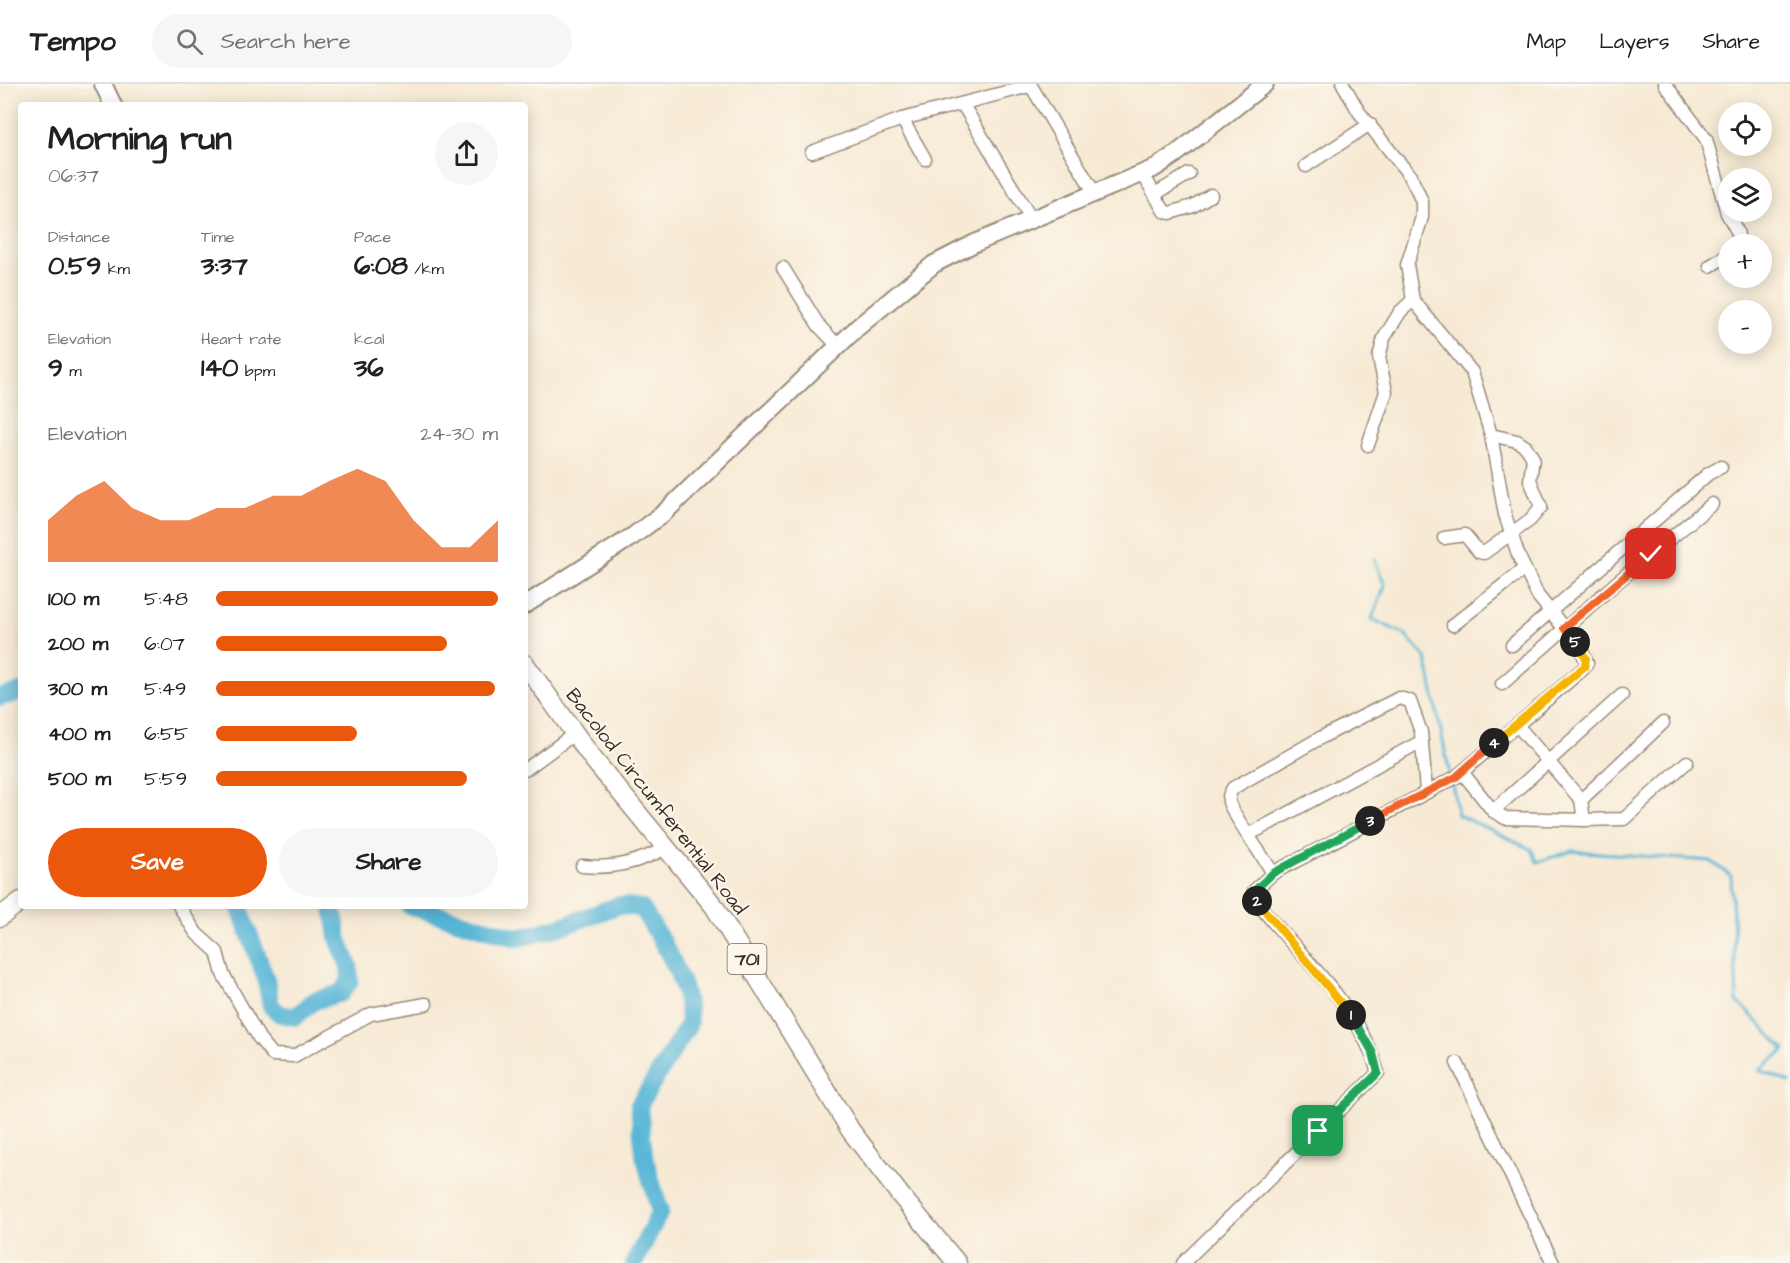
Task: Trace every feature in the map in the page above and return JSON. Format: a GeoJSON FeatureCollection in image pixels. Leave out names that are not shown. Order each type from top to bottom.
{"type":"FeatureCollection","features":[{"type":"Feature","properties":{"kind":"main road"},"geometry":{"type":"LineString","coordinates":[[103,84],[112,102]]}},
{"type":"Feature","properties":{"kind":"main road"},"geometry":{"type":"LineString","coordinates":[[528,603],[633,536],[665,512],[838,346],[929,268],[954,252],[1143,174],[1176,154],[1265,84]]}},
{"type":"Feature","properties":{"kind":"main road","name":"Bacolod Circumferential Road"},"geometry":{"type":"LineString","coordinates":[[528,668],[574,734],[714,906],[851,1131],[957,1263]]}},
{"type":"Feature","properties":{"kind":"main road"},"geometry":{"type":"LineString","coordinates":[[0,917],[18,903]]}},
{"type":"Feature","properties":{"kind":"street"},"geometry":{"type":"LineString","coordinates":[[1183,1263],[1378,1073],[1373,1053],[1348,1010],[1255,899],[1254,891],[1257,886],[1273,873],[1459,774],[1585,666],[1586,658],[1550,611],[1524,569],[1505,515],[1491,435],[1472,372],[1413,300],[1407,265],[1422,217],[1422,202],[1410,176],[1359,112],[1343,84]]}},
{"type":"Feature","properties":{"kind":"street"},"geometry":{"type":"LineString","coordinates":[[1665,84],[1706,139],[1727,213],[1738,234]]}},
{"type":"Feature","properties":{"kind":"street"},"geometry":{"type":"LineString","coordinates":[[812,152],[902,119],[963,105],[1030,85],[1095,194]]}},
{"type":"Feature","properties":{"kind":"street"},"geometry":{"type":"LineString","coordinates":[[963,105],[1032,220]]}},
{"type":"Feature","properties":{"kind":"street"},"geometry":{"type":"LineString","coordinates":[[902,119],[925,159]]}},
{"type":"Feature","properties":{"kind":"street"},"geometry":{"type":"LineString","coordinates":[[1306,166],[1370,124]]}},
{"type":"Feature","properties":{"kind":"street"},"geometry":{"type":"LineString","coordinates":[[1143,174],[1164,211],[1170,213],[1193,206],[1211,195]]}},
{"type":"Feature","properties":{"kind":"street"},"geometry":{"type":"LineString","coordinates":[[1155,194],[1189,174]]}},
{"type":"Feature","properties":{"kind":"street"},"geometry":{"type":"LineString","coordinates":[[1710,266],[1718,261]]}},
{"type":"Feature","properties":{"kind":"street"},"geometry":{"type":"LineString","coordinates":[[783,268],[819,326],[838,346]]}},
{"type":"Feature","properties":{"kind":"street"},"geometry":{"type":"LineString","coordinates":[[1368,445],[1386,392],[1379,357],[1384,338],[1400,312],[1413,300]]}},
{"type":"Feature","properties":{"kind":"street"},"geometry":{"type":"LineString","coordinates":[[1444,538],[1465,535],[1481,554],[1511,534],[1541,507],[1530,480],[1533,458],[1526,447],[1517,441],[1491,435]]}},
{"type":"Feature","properties":{"kind":"street"},"geometry":{"type":"LineString","coordinates":[[1512,645],[1708,474],[1721,467]]}},
{"type":"Feature","properties":{"kind":"street"},"geometry":{"type":"LineString","coordinates":[[1502,684],[1564,628],[1712,504]]}},
{"type":"Feature","properties":{"kind":"street"},"geometry":{"type":"LineString","coordinates":[[1453,625],[1524,569]]}},
{"type":"Feature","properties":{"kind":"street"},"geometry":{"type":"LineString","coordinates":[[1493,811],[1546,760],[1622,695]]}},
{"type":"Feature","properties":{"kind":"street"},"geometry":{"type":"LineString","coordinates":[[1273,873],[1229,803],[1229,795],[1233,788],[1322,737],[1399,698],[1410,700],[1414,707],[1422,741],[1426,791]]}},
{"type":"Feature","properties":{"kind":"street"},"geometry":{"type":"LineString","coordinates":[[1581,800],[1663,723]]}},
{"type":"Feature","properties":{"kind":"street"},"geometry":{"type":"LineString","coordinates":[[1517,725],[1581,800],[1584,820]]}},
{"type":"Feature","properties":{"kind":"street"},"geometry":{"type":"LineString","coordinates":[[528,768],[574,734]]}},
{"type":"Feature","properties":{"kind":"street"},"geometry":{"type":"LineString","coordinates":[[1250,834],[1422,741]]}},
{"type":"Feature","properties":{"kind":"street"},"geometry":{"type":"LineString","coordinates":[[1459,774],[1493,811],[1505,818],[1521,821],[1624,819],[1687,762]]}},
{"type":"Feature","properties":{"kind":"street"},"geometry":{"type":"LineString","coordinates":[[582,866],[599,868],[640,862],[668,848]]}},
{"type":"Feature","properties":{"kind":"street"},"geometry":{"type":"LineString","coordinates":[[181,909],[195,933],[217,952],[223,974],[260,1038],[273,1055],[294,1056],[371,1014],[426,1004]]}},
{"type":"Feature","properties":{"kind":"street"},"geometry":{"type":"LineString","coordinates":[[1458,1063],[1552,1263]]}},
{"type":"Feature","properties":{"kind":"waterway"},"geometry":{"type":"LineString","coordinates":[[1374,558],[1385,586],[1372,619],[1404,634],[1426,658],[1450,775]]}},
{"type":"Feature","properties":{"kind":"waterway"},"geometry":{"type":"LineString","coordinates":[[0,697],[18,693]]}},
{"type":"Feature","properties":{"kind":"waterway"},"geometry":{"type":"LineString","coordinates":[[1452,784],[1458,815],[1531,849],[1537,862],[1572,851],[1711,861],[1731,876],[1737,1001],[1785,1050],[1759,1070],[1790,1082]]}},
{"type":"Feature","properties":{"kind":"waterway"},"geometry":{"type":"LineString","coordinates":[[420,909],[518,938],[560,927],[619,905],[641,908],[649,920],[681,981],[689,1012],[688,1026],[639,1105],[644,1155],[660,1212],[634,1263]]}},
{"type":"Feature","properties":{"kind":"waterway"},"geometry":{"type":"LineString","coordinates":[[240,909],[266,979],[271,1006],[280,1014],[295,1017],[314,1001],[341,993],[350,981],[349,966],[338,938],[333,909]]}},
{"type":"Feature","properties":{"kind":"route"},"geometry":{"type":"LineString","coordinates":[[1318,1131],[1378,1073],[1373,1053],[1348,1010],[1264,911],[1255,899],[1254,891],[1273,873],[1456,777],[1583,669],[1587,663],[1586,658],[1564,628],[1651,554]]}}]}
